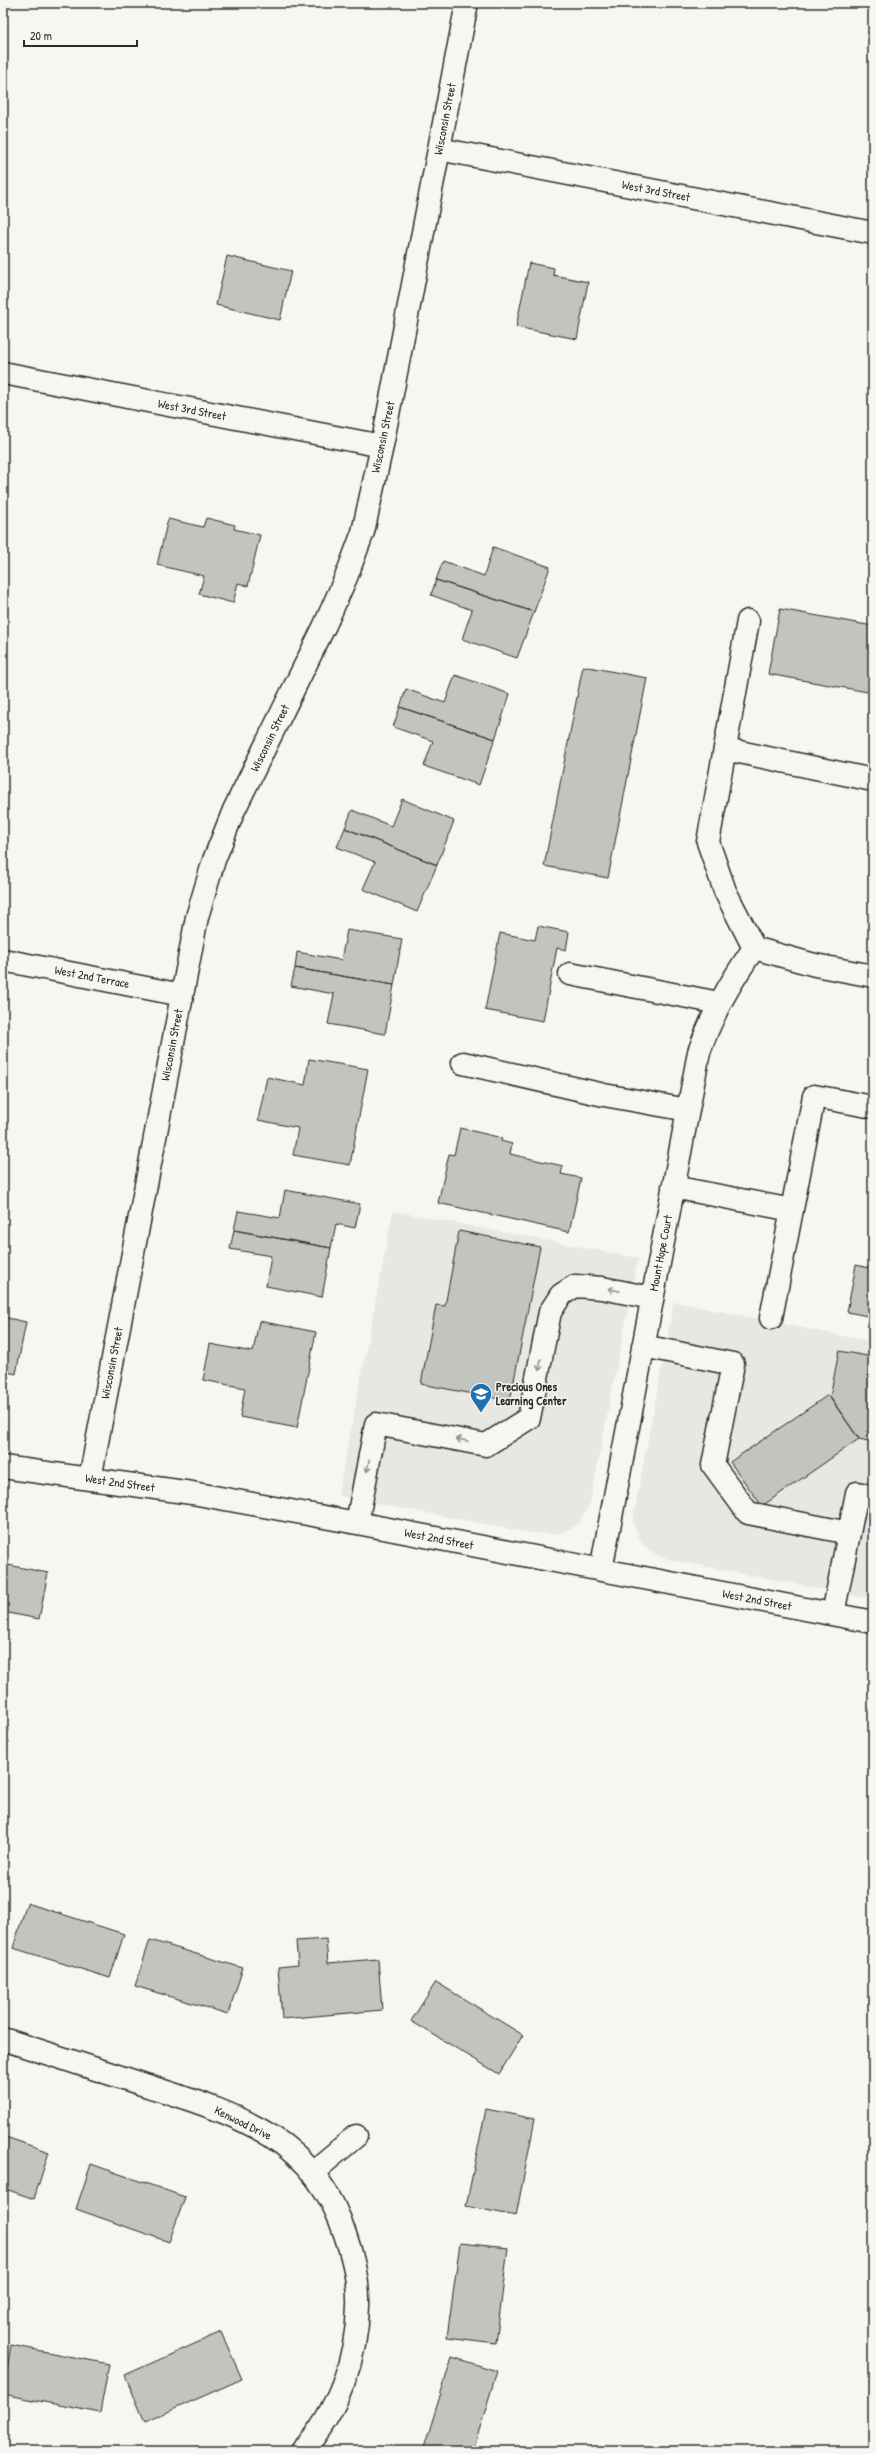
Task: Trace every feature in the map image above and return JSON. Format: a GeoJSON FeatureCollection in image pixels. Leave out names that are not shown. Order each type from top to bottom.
{"type":"FeatureCollection","features":[{"type":"Feature","properties":{"kind":"street","name":"Wisconsin Street"},"geometry":{"type":"LineString","coordinates":[[90,1479],[197,917],[214,860],[234,810],[326,625],[363,532],[382,446],[467,3]]}},
{"type":"Feature","properties":{"kind":"street","name":"West 3rd Street"},"geometry":{"type":"LineString","coordinates":[[439,149],[873,233]]}},
{"type":"Feature","properties":{"kind":"street","name":"West 3rd Street"},"geometry":{"type":"LineString","coordinates":[[3,373],[382,446]]}},
{"type":"Feature","properties":{"kind":"street"},"geometry":{"type":"LineString","coordinates":[[748,621],[708,842],[725,891],[754,948],[816,965],[873,976]]}},
{"type":"Feature","properties":{"kind":"street"},"geometry":{"type":"LineString","coordinates":[[725,749],[873,780]]}},
{"type":"Feature","properties":{"kind":"street","name":"Mount Hope Court"},"geometry":{"type":"LineString","coordinates":[[601,1570],[699,1052],[727,986],[754,948]]}},
{"type":"Feature","properties":{"kind":"street","name":"West 2nd Terrace"},"geometry":{"type":"LineString","coordinates":[[3,960],[182,995]]}},
{"type":"Feature","properties":{"kind":"street"},"geometry":{"type":"LineString","coordinates":[[570,974],[719,1003]]}},
{"type":"Feature","properties":{"kind":"street"},"geometry":{"type":"LineString","coordinates":[[463,1064],[604,1095],[688,1110]]}},
{"type":"Feature","properties":{"kind":"street"},"geometry":{"type":"LineString","coordinates":[[772,1318],[814,1096],[873,1107]]}},
{"type":"Feature","properties":{"kind":"street"},"geometry":{"type":"LineString","coordinates":[[673,1187],[792,1210]]}},
{"type":"Feature","properties":{"kind":"street"},"geometry":{"type":"LineString","coordinates":[[357,1523],[376,1424],[486,1445],[529,1418],[550,1312],[561,1295],[575,1286],[602,1288],[652,1298]]}},
{"type":"Feature","properties":{"kind":"street"},"geometry":{"type":"LineString","coordinates":[[643,1346],[733,1364],[713,1465],[748,1513],[849,1533]]}},
{"type":"Feature","properties":{"kind":"street","name":"West 2nd Street"},"geometry":{"type":"LineString","coordinates":[[3,1467],[192,1493],[357,1523],[873,1622]]}},
{"type":"Feature","properties":{"kind":"street"},"geometry":{"type":"LineString","coordinates":[[833,1614],[857,1493],[873,1497]]}},
{"type":"Feature","properties":{"kind":"street","name":"Kenwood Drive"},"geometry":{"type":"LineString","coordinates":[[3,2039],[207,2105],[266,2132],[293,2152],[313,2172],[328,2192],[340,2216],[352,2255],[359,2293],[358,2331],[350,2366],[334,2404],[302,2451]]}},
{"type":"Feature","properties":{"kind":"street"},"geometry":{"type":"LineString","coordinates":[[313,2172],[356,2136]]}},
{"type":"Feature","properties":{"kind":"shaded area","name":"Precious Ones Learning Center"},"geometry":{"type":"Polygon","coordinates":[[[393,1211],[638,1258],[590,1503],[579,1523],[570,1529],[558,1534],[531,1533],[338,1496],[393,1211]]]}},
{"type":"Feature","properties":{"kind":"shaded area"},"geometry":{"type":"Polygon","coordinates":[[[674,1302],[873,1342],[873,1599],[667,1559],[657,1555],[641,1543],[633,1523],[634,1514],[674,1302]]]}},
{"type":"Feature","properties":{"kind":"building"},"geometry":{"type":"Polygon","coordinates":[[[227,256],[291,271],[280,320],[216,305],[227,256]]]}},
{"type":"Feature","properties":{"kind":"building"},"geometry":{"type":"Polygon","coordinates":[[[529,263],[554,268],[553,275],[588,282],[577,339],[516,327],[529,263]]]}},
{"type":"Feature","properties":{"kind":"building"},"geometry":{"type":"Polygon","coordinates":[[[206,518],[235,525],[234,529],[260,535],[248,586],[238,583],[233,603],[199,594],[204,576],[157,565],[168,519],[203,527],[206,518]]]}},
{"type":"Feature","properties":{"kind":"building"},"geometry":{"type":"Polygon","coordinates":[[[493,547],[550,567],[534,612],[436,580],[443,561],[484,576],[493,547]]]}},
{"type":"Feature","properties":{"kind":"building"},"geometry":{"type":"Polygon","coordinates":[[[436,580],[534,612],[517,658],[462,639],[472,610],[431,595],[436,580]]]}},
{"type":"Feature","properties":{"kind":"building"},"geometry":{"type":"Polygon","coordinates":[[[780,609],[873,626],[873,693],[768,674],[780,609]]]}},
{"type":"Feature","properties":{"kind":"building"},"geometry":{"type":"Polygon","coordinates":[[[583,666],[647,678],[608,878],[544,866],[583,666]]]}},
{"type":"Feature","properties":{"kind":"building"},"geometry":{"type":"Polygon","coordinates":[[[455,675],[510,694],[495,739],[400,707],[406,689],[445,703],[455,675]]]}},
{"type":"Feature","properties":{"kind":"building"},"geometry":{"type":"Polygon","coordinates":[[[400,707],[495,739],[479,785],[424,766],[433,741],[393,727],[400,707]]]}},
{"type":"Feature","properties":{"kind":"building"},"geometry":{"type":"Polygon","coordinates":[[[402,799],[454,821],[437,865],[345,828],[352,810],[391,826],[402,799]]]}},
{"type":"Feature","properties":{"kind":"building"},"geometry":{"type":"Polygon","coordinates":[[[345,828],[437,865],[417,912],[363,889],[375,862],[337,847],[345,828]]]}},
{"type":"Feature","properties":{"kind":"building"},"geometry":{"type":"Polygon","coordinates":[[[538,926],[569,932],[566,950],[557,948],[543,1021],[485,1010],[500,933],[535,940],[538,926]]]}},
{"type":"Feature","properties":{"kind":"building"},"geometry":{"type":"Polygon","coordinates":[[[347,930],[402,939],[394,985],[295,968],[297,952],[341,960],[347,930]]]}},
{"type":"Feature","properties":{"kind":"building"},"geometry":{"type":"Polygon","coordinates":[[[295,968],[394,985],[385,1034],[328,1024],[334,994],[291,986],[295,968]]]}},
{"type":"Feature","properties":{"kind":"building"},"geometry":{"type":"Polygon","coordinates":[[[309,1059],[368,1069],[350,1165],[293,1155],[298,1128],[258,1120],[267,1077],[305,1085],[309,1059]]]}},
{"type":"Feature","properties":{"kind":"building"},"geometry":{"type":"Polygon","coordinates":[[[460,1128],[502,1138],[501,1141],[512,1144],[510,1154],[563,1166],[561,1174],[581,1178],[569,1232],[438,1203],[449,1154],[454,1155],[460,1128]]]}},
{"type":"Feature","properties":{"kind":"building"},"geometry":{"type":"Polygon","coordinates":[[[285,1190],[360,1204],[355,1228],[336,1224],[331,1248],[234,1230],[238,1211],[280,1218],[285,1190]]]}},
{"type":"Feature","properties":{"kind":"building"},"geometry":{"type":"Polygon","coordinates":[[[234,1230],[331,1248],[322,1297],[266,1286],[271,1256],[230,1249],[234,1230]]]}},
{"type":"Feature","properties":{"kind":"building"},"geometry":{"type":"Polygon","coordinates":[[[459,1231],[540,1247],[510,1401],[421,1384],[436,1305],[445,1306],[459,1231]]]}},
{"type":"Feature","properties":{"kind":"building"},"geometry":{"type":"Polygon","coordinates":[[[856,1265],[873,1269],[873,1317],[847,1312],[856,1265]]]}},
{"type":"Feature","properties":{"kind":"building"},"geometry":{"type":"Polygon","coordinates":[[[3,1317],[26,1322],[16,1374],[3,1371],[3,1317]]]}},
{"type":"Feature","properties":{"kind":"building"},"geometry":{"type":"Polygon","coordinates":[[[259,1321],[316,1332],[297,1428],[240,1417],[245,1388],[203,1380],[210,1344],[253,1352],[259,1321]]]}},
{"type":"Feature","properties":{"kind":"building"},"geometry":{"type":"Polygon","coordinates":[[[839,1351],[873,1357],[873,1442],[859,1439],[830,1397],[839,1351]]]}},
{"type":"Feature","properties":{"kind":"building"},"geometry":{"type":"Polygon","coordinates":[[[828,1395],[859,1439],[762,1506],[730,1462],[828,1395]]]}},
{"type":"Feature","properties":{"kind":"building"},"geometry":{"type":"Polygon","coordinates":[[[3,1564],[48,1573],[39,1619],[3,1612],[3,1564]]]}},
{"type":"Feature","properties":{"kind":"building"},"geometry":{"type":"Polygon","coordinates":[[[27,1903],[124,1934],[110,1978],[13,1948],[27,1903]]]}},
{"type":"Feature","properties":{"kind":"building"},"geometry":{"type":"Polygon","coordinates":[[[326,1939],[328,1963],[378,1959],[382,2010],[282,2019],[278,1967],[298,1965],[296,1941],[326,1939]]]}},
{"type":"Feature","properties":{"kind":"building"},"geometry":{"type":"Polygon","coordinates":[[[150,1940],[243,1968],[228,2014],[135,1986],[150,1940]]]}},
{"type":"Feature","properties":{"kind":"building"},"geometry":{"type":"Polygon","coordinates":[[[436,1982],[523,2035],[499,2074],[411,2021],[436,1982]]]}},
{"type":"Feature","properties":{"kind":"building"},"geometry":{"type":"Polygon","coordinates":[[[486,2109],[535,2119],[516,2216],[466,2206],[486,2109]]]}},
{"type":"Feature","properties":{"kind":"building"},"geometry":{"type":"Polygon","coordinates":[[[3,2136],[49,2152],[34,2199],[3,2188],[3,2136]]]}},
{"type":"Feature","properties":{"kind":"building"},"geometry":{"type":"Polygon","coordinates":[[[91,2164],[185,2197],[169,2242],[76,2209],[91,2164]]]}},
{"type":"Feature","properties":{"kind":"building"},"geometry":{"type":"Polygon","coordinates":[[[460,2243],[508,2248],[496,2343],[447,2337],[460,2243]]]}},
{"type":"Feature","properties":{"kind":"building"},"geometry":{"type":"Polygon","coordinates":[[[221,2332],[242,2379],[145,2422],[125,2375],[221,2332]]]}},
{"type":"Feature","properties":{"kind":"building"},"geometry":{"type":"Polygon","coordinates":[[[11,2345],[109,2364],[100,2413],[3,2394],[11,2345]]]}},
{"type":"Feature","properties":{"kind":"building"},"geometry":{"type":"Polygon","coordinates":[[[452,2357],[497,2371],[473,2451],[423,2451],[452,2357]]]}},
{"type":"Feature","properties":{"kind":"place","name":"Precious Ones Learning Center"},"geometry":{"type":"Point","coordinates":[481,1414]}}]}
